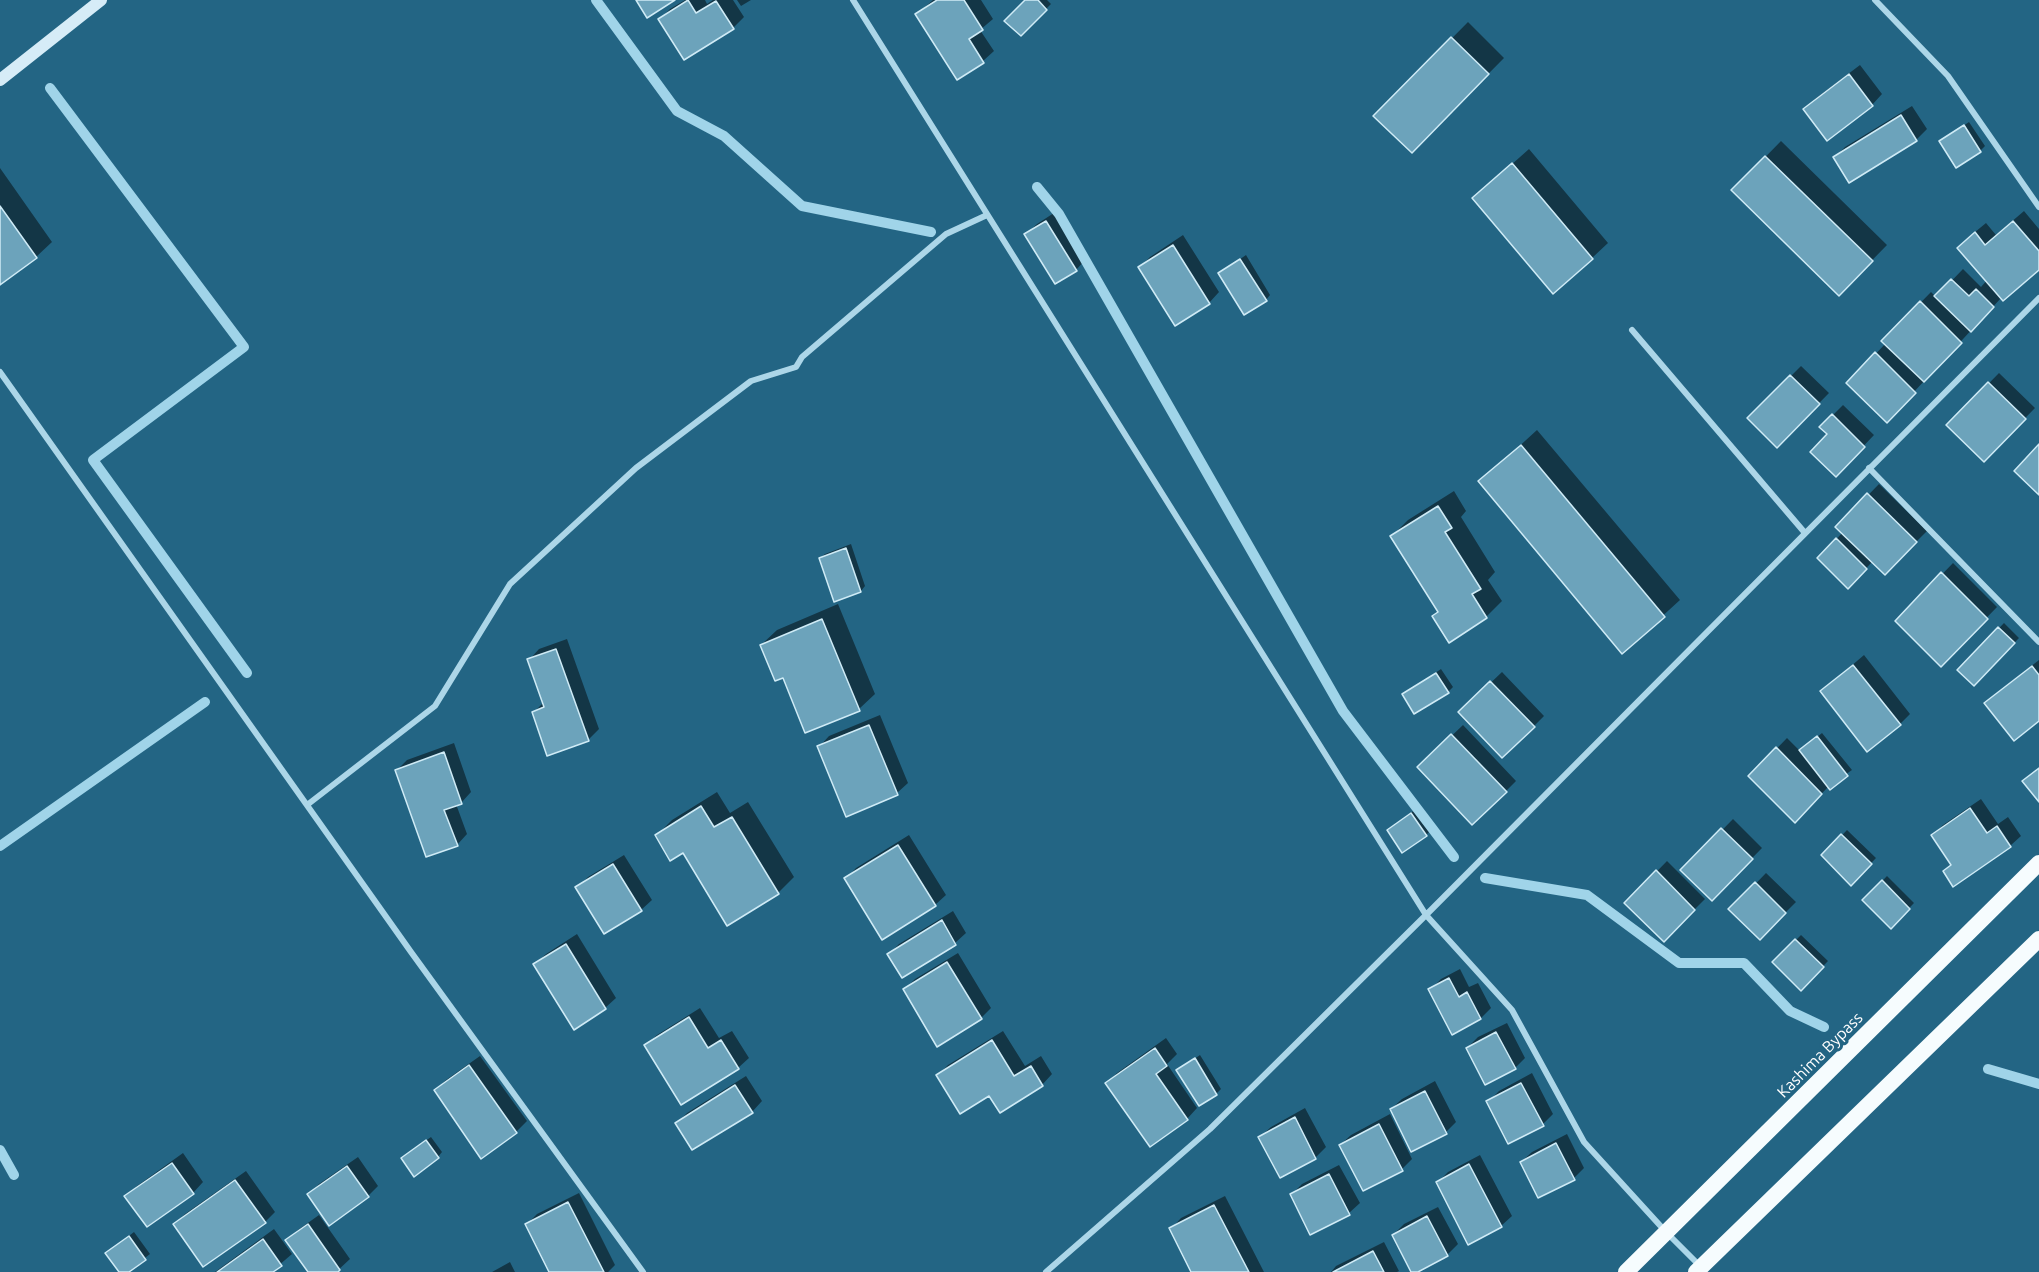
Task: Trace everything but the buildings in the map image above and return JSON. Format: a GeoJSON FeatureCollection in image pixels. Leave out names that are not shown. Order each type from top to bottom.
{"type":"FeatureCollection","features":[{"type":"Feature","properties":{"kind":"highway","name":"Kashima Bypass"},"geometry":{"type":"LineString","coordinates":[[1626,1272],[2039,863]]}},
{"type":"Feature","properties":{"kind":"highway"},"geometry":{"type":"LineString","coordinates":[[1701,1270],[2039,939]]}},
{"type":"Feature","properties":{"kind":"main road"},"geometry":{"type":"LineString","coordinates":[[0,80],[101,0]]}},
{"type":"Feature","properties":{"kind":"street"},"geometry":{"type":"LineString","coordinates":[[853,0],[1426,915],[1512,1010],[1584,1142],[1701,1270]]}},
{"type":"Feature","properties":{"kind":"street"},"geometry":{"type":"LineString","coordinates":[[1875,0],[1948,76],[2039,207]]}},
{"type":"Feature","properties":{"kind":"street"},"geometry":{"type":"LineString","coordinates":[[307,805],[435,706],[510,584],[636,468],[752,381],[796,367],[802,357],[946,234],[987,215]]}},
{"type":"Feature","properties":{"kind":"street"},"geometry":{"type":"LineString","coordinates":[[1046,1272],[1209,1129],[1426,915],[2039,298]]}},
{"type":"Feature","properties":{"kind":"street"},"geometry":{"type":"LineString","coordinates":[[1632,330],[1805,533]]}},
{"type":"Feature","properties":{"kind":"street"},"geometry":{"type":"LineString","coordinates":[[0,372],[307,805],[643,1272]]}},
{"type":"Feature","properties":{"kind":"street"},"geometry":{"type":"LineString","coordinates":[[1869,468],[2039,642]]}},
{"type":"Feature","properties":{"kind":"waterway"},"geometry":{"type":"LineString","coordinates":[[596,0],[677,111],[724,136],[802,206],[931,232]]}},
{"type":"Feature","properties":{"kind":"waterway"},"geometry":{"type":"LineString","coordinates":[[50,88],[244,347],[93,460],[247,673]]}},
{"type":"Feature","properties":{"kind":"waterway"},"geometry":{"type":"LineString","coordinates":[[1037,187],[1059,214],[1343,711],[1454,857]]}},
{"type":"Feature","properties":{"kind":"waterway"},"geometry":{"type":"LineString","coordinates":[[0,846],[205,702]]}},
{"type":"Feature","properties":{"kind":"waterway"},"geometry":{"type":"LineString","coordinates":[[1485,878],[1587,895],[1679,963],[1744,963],[1790,1011],[1824,1027]]}},
{"type":"Feature","properties":{"kind":"waterway"},"geometry":{"type":"LineString","coordinates":[[1988,1069],[2039,1084]]}},
{"type":"Feature","properties":{"kind":"waterway"},"geometry":{"type":"LineString","coordinates":[[0,1150],[14,1175]]}}]}
